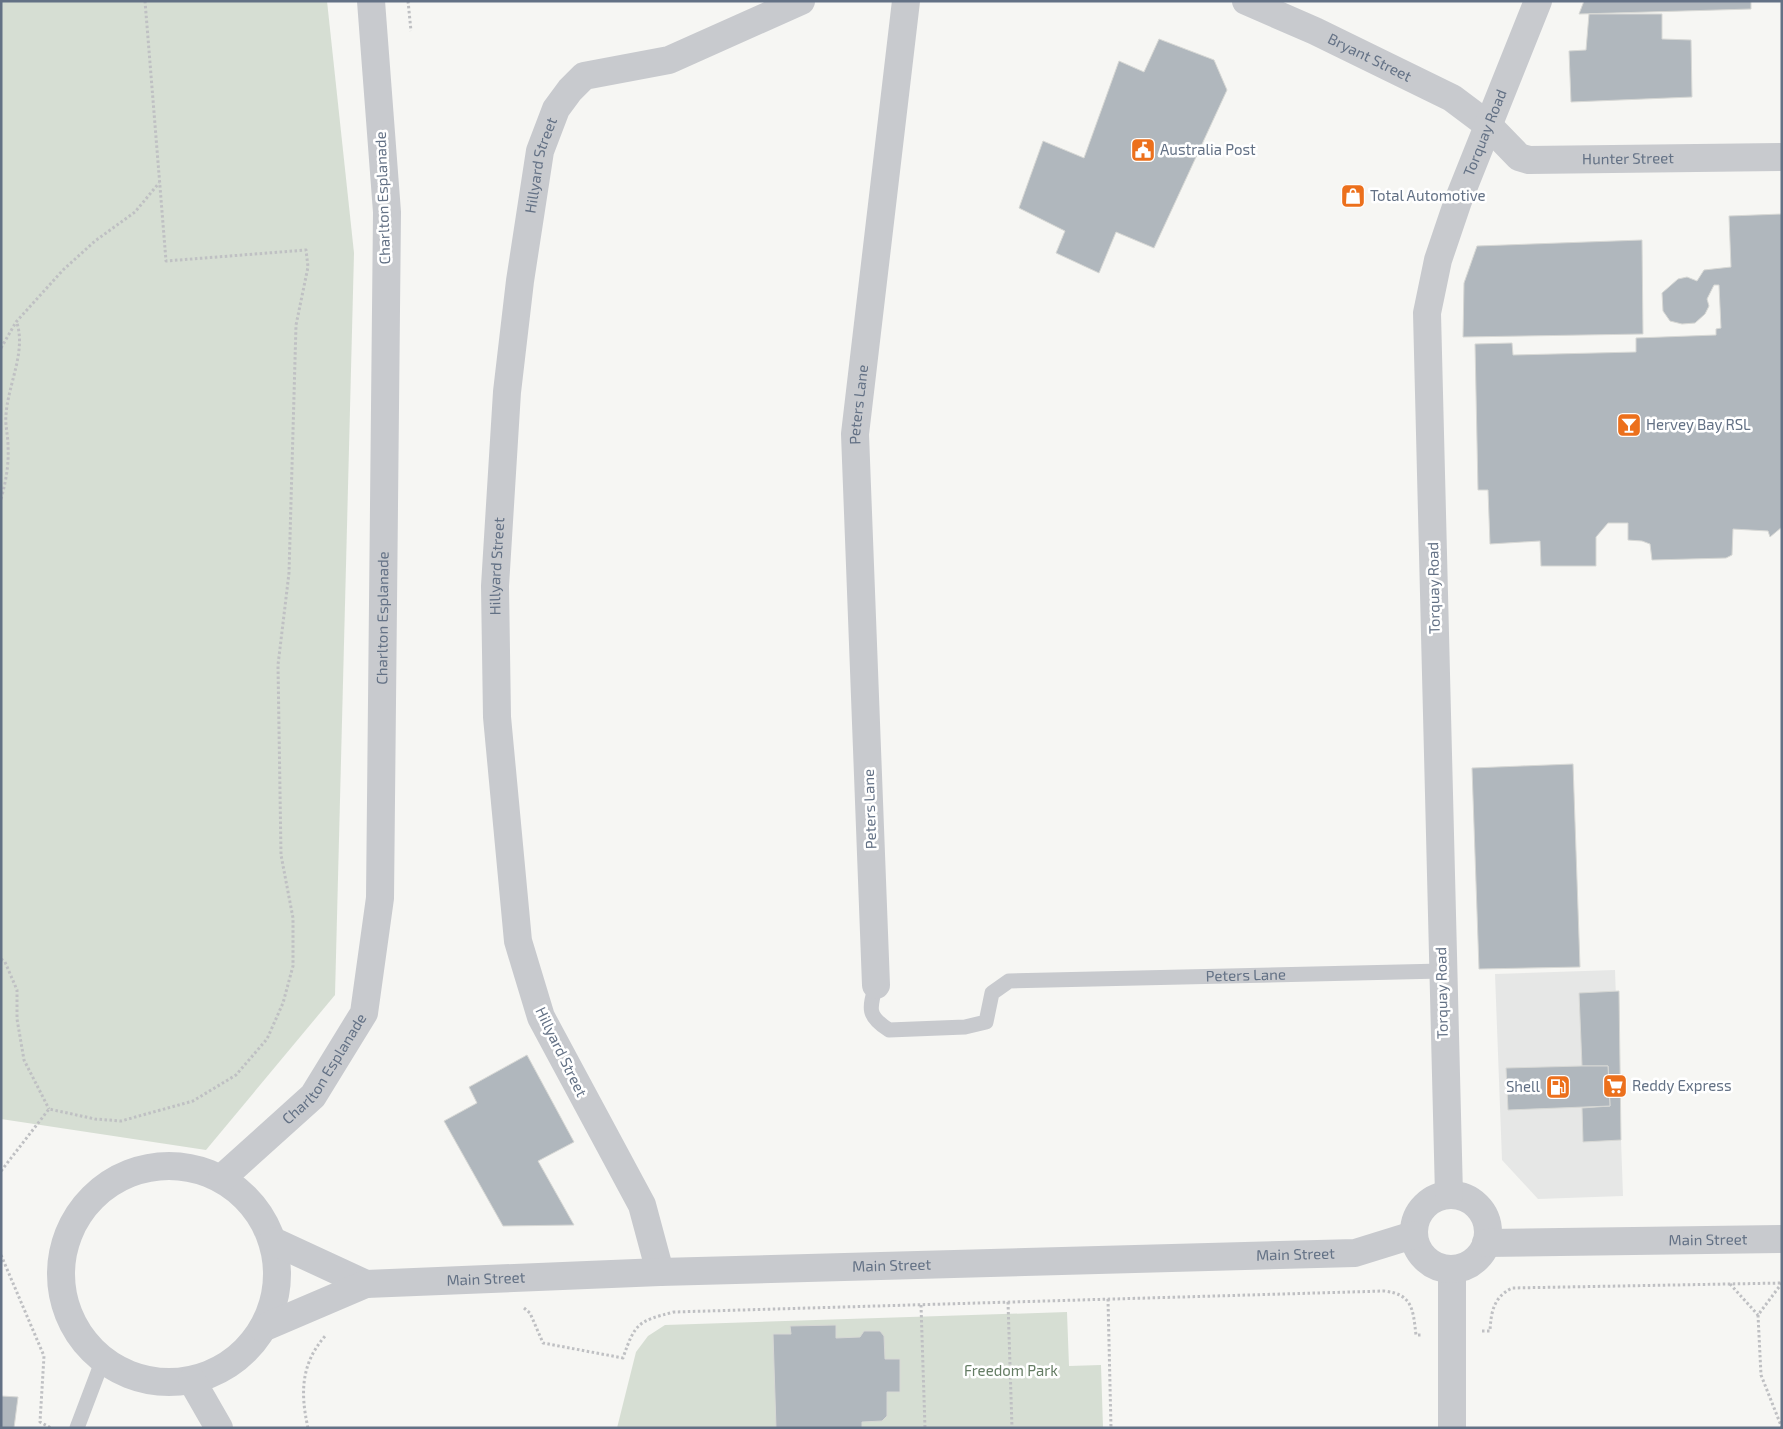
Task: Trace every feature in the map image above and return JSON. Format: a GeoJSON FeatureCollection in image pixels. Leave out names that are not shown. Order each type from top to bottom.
{"type":"FeatureCollection","features":[{"type":"Feature","properties":{"kind":"street","name":"Charlton Esplanade"},"geometry":{"type":"LineString","coordinates":[[222,1178],[313,1096],[364,1013],[380,898],[387,212],[371,1]]}},
{"type":"Feature","properties":{"kind":"street","name":"Hillyard Street"},"geometry":{"type":"LineString","coordinates":[[660,1272],[642,1205],[541,1017],[518,941],[497,717],[495,596],[507,392],[540,151],[556,109],[570,90],[584,76],[669,60],[801,1]]}},
{"type":"Feature","properties":{"kind":"street","name":"Peters Lane"},"geometry":{"type":"LineString","coordinates":[[876,985],[855,434],[906,1]]}},
{"type":"Feature","properties":{"kind":"street","name":"Bryant Street"},"geometry":{"type":"LineString","coordinates":[[1246,1],[1315,31],[1452,98],[1488,124]]}},
{"type":"Feature","properties":{"kind":"street","name":"Torquay Road"},"geometry":{"type":"LineString","coordinates":[[1449,1194],[1427,313],[1438,260],[1458,200],[1538,1]]}},
{"type":"Feature","properties":{"kind":"street","name":"Hunter Street"},"geometry":{"type":"LineString","coordinates":[[1488,124],[1519,157],[1529,160],[1782,157]]}},
{"type":"Feature","properties":{"kind":"street"},"geometry":{"type":"LineString","coordinates":[[158,1165],[191,1166],[222,1178],[244,1195],[261,1216],[273,1241],[277,1271],[274,1301],[263,1328],[244,1352],[220,1370],[192,1380],[158,1382],[127,1374],[102,1362],[78,1333],[65,1305],[60,1274],[65,1244],[72,1226],[99,1190],[127,1173],[158,1165]]}},
{"type":"Feature","properties":{"kind":"street"},"geometry":{"type":"LineString","coordinates":[[1449,1194],[1469,1199],[1483,1213],[1487,1228],[1486,1243],[1482,1253],[1474,1262],[1464,1268],[1452,1270],[1441,1269],[1426,1260],[1416,1246],[1413,1235],[1414,1225],[1423,1207],[1439,1196],[1449,1194]]}},
{"type":"Feature","properties":{"kind":"street","name":"Main Street"},"geometry":{"type":"LineString","coordinates":[[263,1328],[366,1284],[660,1272],[1355,1253],[1413,1235]]}},
{"type":"Feature","properties":{"kind":"street","name":"Main Street"},"geometry":{"type":"LineString","coordinates":[[1486,1243],[1782,1240]]}},
{"type":"Feature","properties":{"kind":"street","name":"Main Street"},"geometry":{"type":"LineString","coordinates":[[273,1241],[366,1284]]}},
{"type":"Feature","properties":{"kind":"street"},"geometry":{"type":"LineString","coordinates":[[1452,1270],[1452,1428]]}},
{"type":"Feature","properties":{"kind":"street"},"geometry":{"type":"LineString","coordinates":[[192,1380],[219,1428]]}},
{"type":"Feature","properties":{"kind":"lane","name":"Peters Lane"},"geometry":{"type":"LineString","coordinates":[[876,985],[870,1003],[871,1014],[879,1024],[889,1030],[965,1027],[986,1022],[992,993],[1009,981],[1442,971]]}},
{"type":"Feature","properties":{"kind":"lane"},"geometry":{"type":"LineString","coordinates":[[77,1428],[102,1362]]}},
{"type":"Feature","properties":{"kind":"path"},"geometry":{"type":"LineString","coordinates":[[49,1109],[94,1119],[121,1121],[193,1101],[236,1075],[267,1039],[283,1004],[293,966],[294,918],[281,855],[278,665],[289,572],[296,324],[308,267],[306,250],[166,261],[145,1]]}},
{"type":"Feature","properties":{"kind":"path"},"geometry":{"type":"LineString","coordinates":[[408,1],[411,30]]}},
{"type":"Feature","properties":{"kind":"path"},"geometry":{"type":"LineString","coordinates":[[1,348],[16,322],[63,270],[95,241],[135,212],[160,183]]}},
{"type":"Feature","properties":{"kind":"path"},"geometry":{"type":"LineString","coordinates":[[1,499],[8,471],[6,416],[10,382],[19,358],[20,334],[16,322]]}},
{"type":"Feature","properties":{"kind":"path"},"geometry":{"type":"LineString","coordinates":[[1,959],[5,962],[16,990],[17,1019],[24,1060],[49,1109]]}},
{"type":"Feature","properties":{"kind":"path"},"geometry":{"type":"LineString","coordinates":[[1,1171],[49,1109]]}},
{"type":"Feature","properties":{"kind":"path"},"geometry":{"type":"LineString","coordinates":[[1,1255],[44,1356],[40,1422],[51,1428]]}},
{"type":"Feature","properties":{"kind":"path"},"geometry":{"type":"LineString","coordinates":[[1730,1283],[1758,1315],[1761,1375],[1782,1428]]}},
{"type":"Feature","properties":{"kind":"path"},"geometry":{"type":"LineString","coordinates":[[521,1306],[530,1313],[543,1343],[623,1358],[632,1334],[644,1320],[674,1312],[1384,1291],[1397,1292],[1408,1300],[1414,1314],[1416,1335],[1490,1331],[1491,1315],[1496,1301],[1503,1293],[1512,1288],[1782,1283],[1758,1315]]}},
{"type":"Feature","properties":{"kind":"path"},"geometry":{"type":"LineString","coordinates":[[1108,1299],[1112,1428]]}},
{"type":"Feature","properties":{"kind":"path"},"geometry":{"type":"LineString","coordinates":[[1008,1302],[1012,1428]]}},
{"type":"Feature","properties":{"kind":"path"},"geometry":{"type":"LineString","coordinates":[[921,1305],[925,1428]]}},
{"type":"Feature","properties":{"kind":"path"},"geometry":{"type":"LineString","coordinates":[[308,1428],[304,1380],[308,1359],[331,1330]]}},
{"type":"Feature","properties":{"kind":"shaded area"},"geometry":{"type":"Polygon","coordinates":[[[1615,970],[1623,1196],[1538,1199],[1502,1160],[1495,974],[1615,970]]]}},
{"type":"Feature","properties":{"kind":"green space"},"geometry":{"type":"Polygon","coordinates":[[[1,1],[327,1],[354,253],[335,995],[206,1150],[1,1119],[1,1]]]}},
{"type":"Feature","properties":{"kind":"green space","name":"Freedom Park"},"geometry":{"type":"Polygon","coordinates":[[[1067,1312],[1069,1366],[1101,1365],[1103,1428],[617,1428],[636,1352],[648,1336],[665,1325],[1067,1312]]]}},
{"type":"Feature","properties":{"kind":"building"},"geometry":{"type":"Polygon","coordinates":[[[1584,1],[1751,1],[1751,9],[1579,14],[1584,1]]]}},
{"type":"Feature","properties":{"kind":"building"},"geometry":{"type":"Polygon","coordinates":[[[1589,14],[1662,14],[1662,39],[1691,40],[1692,97],[1571,102],[1569,51],[1586,50],[1589,14]]]}},
{"type":"Feature","properties":{"kind":"building","name":"Australia Post"},"geometry":{"type":"Polygon","coordinates":[[[1159,39],[1214,60],[1227,90],[1154,248],[1116,232],[1099,273],[1056,253],[1065,231],[1019,208],[1043,141],[1084,158],[1119,61],[1144,72],[1159,39]]]}},
{"type":"Feature","properties":{"kind":"building","name":"Hervey Bay RSL"},"geometry":{"type":"Polygon","coordinates":[[[1782,214],[1782,527],[1770,537],[1768,531],[1733,529],[1732,555],[1726,558],[1652,560],[1650,544],[1642,541],[1628,540],[1628,523],[1608,523],[1596,537],[1596,566],[1541,566],[1540,541],[1490,544],[1488,490],[1478,490],[1475,344],[1512,343],[1513,355],[1636,352],[1636,338],[1716,335],[1716,329],[1721,328],[1719,285],[1714,285],[1707,299],[1709,306],[1705,314],[1695,323],[1682,324],[1670,321],[1663,311],[1662,293],[1678,279],[1687,277],[1697,281],[1704,270],[1731,267],[1729,216],[1782,214]]]}},
{"type":"Feature","properties":{"kind":"building"},"geometry":{"type":"Polygon","coordinates":[[[1642,240],[1643,334],[1463,337],[1464,283],[1477,246],[1642,240]]]}},
{"type":"Feature","properties":{"kind":"building"},"geometry":{"type":"Polygon","coordinates":[[[1573,764],[1580,967],[1479,969],[1472,768],[1573,764]]]}},
{"type":"Feature","properties":{"kind":"building","name":"Reddy Express"},"geometry":{"type":"Polygon","coordinates":[[[1619,991],[1621,1140],[1583,1142],[1582,1108],[1610,1106],[1608,1066],[1582,1066],[1579,993],[1619,991]]]}},
{"type":"Feature","properties":{"kind":"building"},"geometry":{"type":"Polygon","coordinates":[[[527,1055],[574,1142],[538,1161],[574,1225],[503,1226],[444,1121],[477,1103],[469,1087],[527,1055]]]}},
{"type":"Feature","properties":{"kind":"building","name":"Shell"},"geometry":{"type":"Polygon","coordinates":[[[1608,1066],[1610,1106],[1508,1110],[1506,1068],[1608,1066]]]}},
{"type":"Feature","properties":{"kind":"building"},"geometry":{"type":"Polygon","coordinates":[[[836,1325],[836,1338],[860,1337],[864,1331],[880,1331],[884,1336],[885,1359],[900,1359],[900,1392],[887,1392],[887,1416],[882,1421],[862,1422],[862,1428],[776,1428],[773,1334],[791,1334],[790,1326],[836,1325]]]}},
{"type":"Feature","properties":{"kind":"building"},"geometry":{"type":"Polygon","coordinates":[[[1,1396],[18,1397],[14,1428],[1,1428],[1,1396]]]}},
{"type":"Feature","properties":{"kind":"place","name":"Australia Post"},"geometry":{"type":"Point","coordinates":[1143,150]}},
{"type":"Feature","properties":{"kind":"place","name":"Total Automotive"},"geometry":{"type":"Point","coordinates":[1353,196]}},
{"type":"Feature","properties":{"kind":"place","name":"Hervey Bay RSL"},"geometry":{"type":"Point","coordinates":[1629,425]}},
{"type":"Feature","properties":{"kind":"place","name":"Reddy Express"},"geometry":{"type":"Point","coordinates":[1615,1086]}},
{"type":"Feature","properties":{"kind":"place","name":"Shell"},"geometry":{"type":"Point","coordinates":[1558,1087]}}]}
